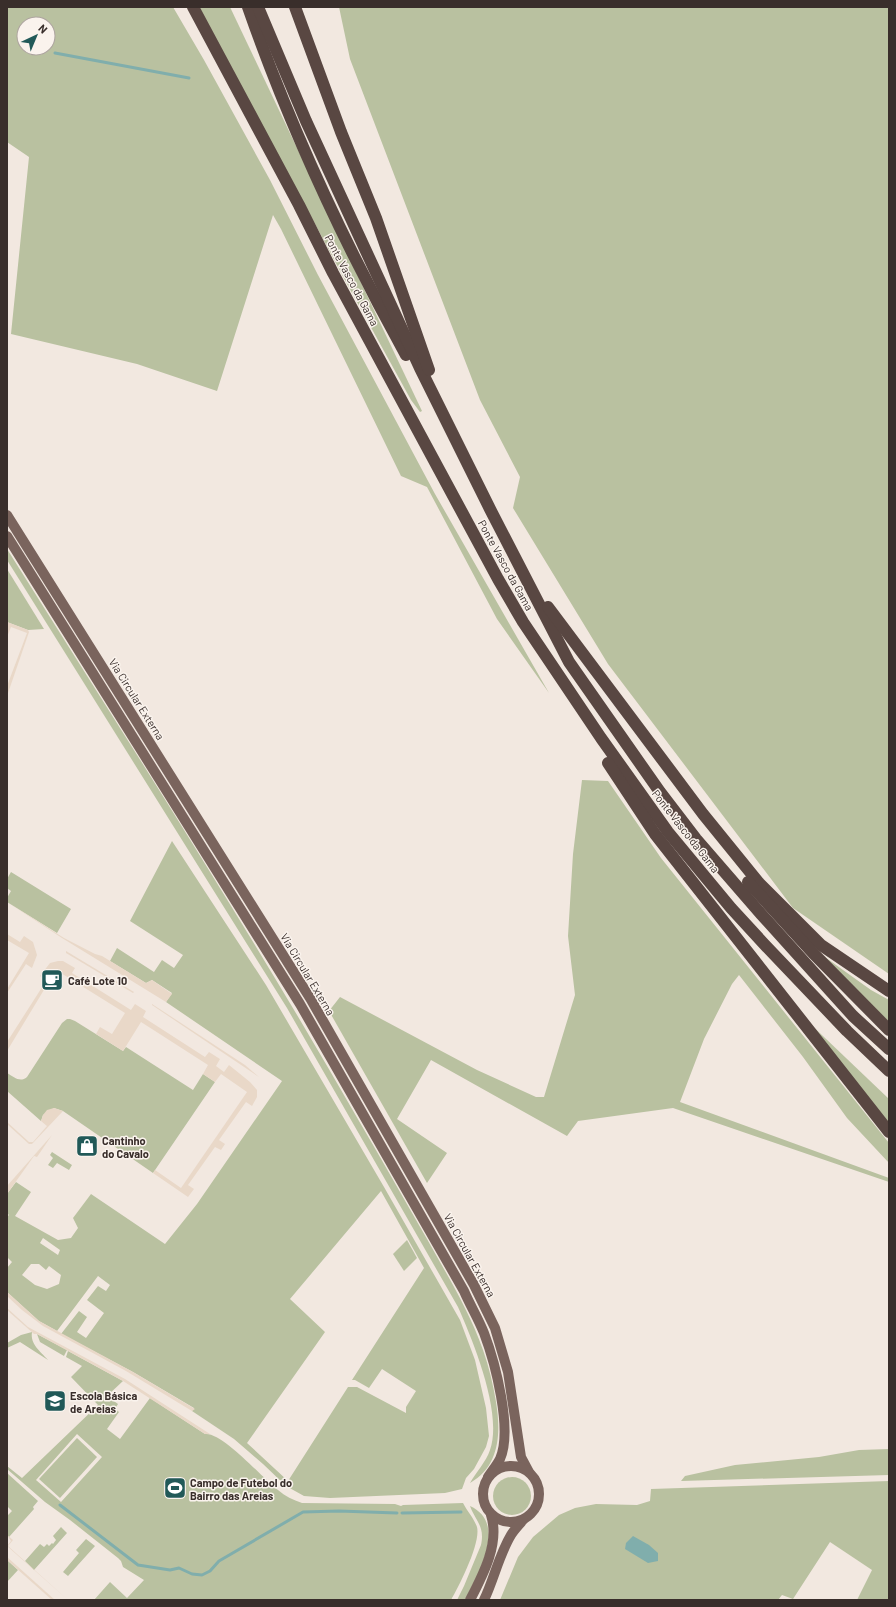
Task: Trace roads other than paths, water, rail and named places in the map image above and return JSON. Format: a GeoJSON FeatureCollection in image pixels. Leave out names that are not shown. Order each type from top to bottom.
{"type":"FeatureCollection","features":[{"type":"Feature","properties":{"kind":"highway","name":"Ponte Vasco da Gama"},"geometry":{"type":"LineString","coordinates":[[193,7],[299,205],[336,279],[494,572],[523,622],[625,773],[695,865],[764,944],[889,1071]]}},
{"type":"Feature","properties":{"kind":"highway","name":"Ponte Vasco da Gama"},"geometry":{"type":"LineString","coordinates":[[248,7],[287,112],[359,268],[413,369],[452,434]]}},
{"type":"Feature","properties":{"kind":"highway","name":"Ponte Vasco da Gama"},"geometry":{"type":"LineString","coordinates":[[258,7],[306,121],[395,316],[452,434],[569,662],[660,792],[691,833],[761,914],[853,1016],[889,1049]]}},
{"type":"Feature","properties":{"kind":"highway","name":"Ponte Vasco da Gama"},"geometry":{"type":"LineString","coordinates":[[295,7],[338,124],[383,239],[452,434]]}},
{"type":"Feature","properties":{"kind":"highway"},"geometry":{"type":"LineString","coordinates":[[526,577],[703,814],[759,882],[821,945],[889,991]]}},
{"type":"Feature","properties":{"kind":"highway"},"geometry":{"type":"LineString","coordinates":[[523,622],[592,739],[655,834],[889,1132]]}},
{"type":"Feature","properties":{"kind":"highway"},"geometry":{"type":"LineString","coordinates":[[574,642],[605,697],[695,817],[757,893],[813,953],[889,1030]]}},
{"type":"Feature","properties":{"kind":"main road","name":"Via Circular Externa"},"geometry":{"type":"LineString","coordinates":[[7,515],[310,998],[474,1285],[495,1328],[508,1372],[522,1457],[529,1472]]}},
{"type":"Feature","properties":{"kind":"main road","name":"Via Circular Externa"},"geometry":{"type":"LineString","coordinates":[[7,536],[300,1004],[464,1291],[484,1332],[496,1375],[504,1420],[504,1445],[500,1459],[488,1477]]}},
{"type":"Feature","properties":{"kind":"main road"},"geometry":{"type":"LineString","coordinates":[[470,1600],[480,1581],[492,1548],[495,1530],[491,1515],[482,1498],[482,1489],[488,1477],[494,1470],[503,1466],[512,1465],[521,1467],[529,1472],[537,1484],[539,1492],[538,1501],[535,1509],[512,1533],[506,1544],[491,1586],[484,1600]]}},
{"type":"Feature","properties":{"kind":"main road"},"geometry":{"type":"LineString","coordinates":[[491,1515],[498,1520],[506,1522],[523,1520]]}},
{"type":"Feature","properties":{"kind":"water"},"geometry":{"type":"Polygon","coordinates":[[[633,1536],[649,1545],[658,1553],[658,1561],[648,1563],[625,1549],[626,1543],[633,1536]]]}},
{"type":"Feature","properties":{"kind":"waterway"},"geometry":{"type":"LineString","coordinates":[[56,53],[189,78]]}},
{"type":"Feature","properties":{"kind":"waterway"},"geometry":{"type":"LineString","coordinates":[[60,1505],[138,1565],[170,1570],[179,1568],[192,1574],[202,1575],[210,1571],[219,1561],[303,1512],[339,1511],[397,1513]]}},
{"type":"Feature","properties":{"kind":"waterway"},"geometry":{"type":"LineString","coordinates":[[402,1513],[461,1512]]}},
{"type":"Feature","properties":{"kind":"place","name":"Café Lote 10"},"geometry":{"type":"Point","coordinates":[52,980]}},
{"type":"Feature","properties":{"kind":"place","name":"Cantinho do Cavalo"},"geometry":{"type":"Point","coordinates":[87,1146]}},
{"type":"Feature","properties":{"kind":"place","name":"Escola Básica de Areias"},"geometry":{"type":"Point","coordinates":[55,1401]}},
{"type":"Feature","properties":{"kind":"place","name":"Campo de Futebol do Bairro das Areias"},"geometry":{"type":"Point","coordinates":[175,1488]}}]}
